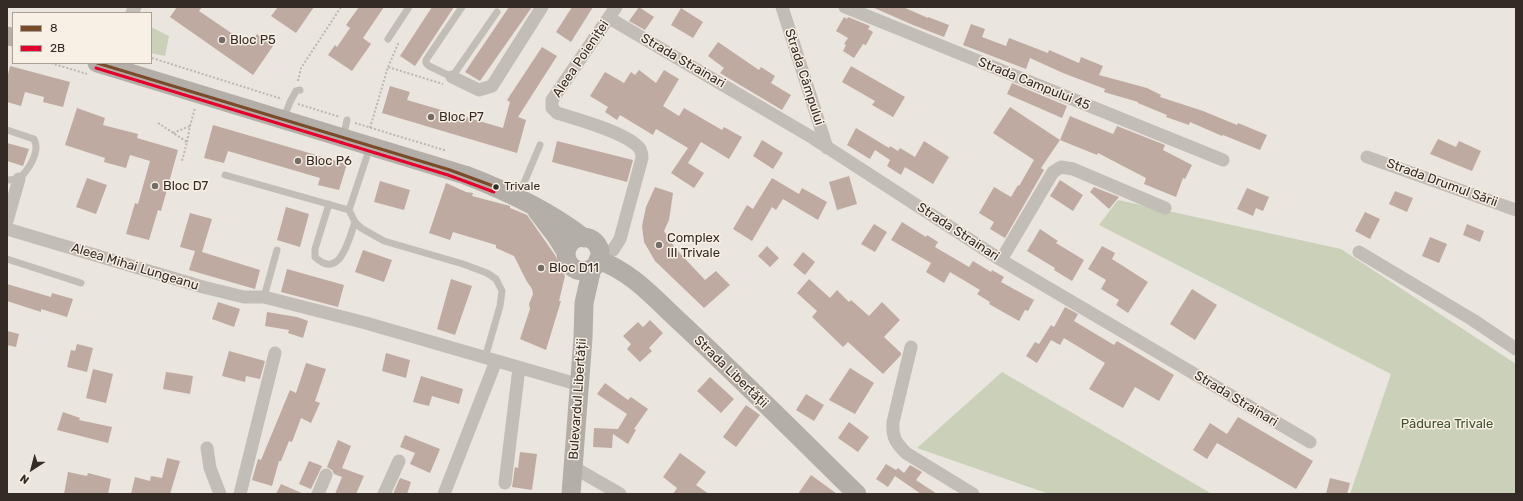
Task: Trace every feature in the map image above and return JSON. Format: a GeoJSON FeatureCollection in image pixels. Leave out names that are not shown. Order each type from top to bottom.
{"type":"FeatureCollection","features":[{"type":"Feature","properties":{"kind":"main road","name":"Bulevardul Libertății"},"geometry":{"type":"LineString","coordinates":[[103,64],[148,69],[283,120],[465,175],[496,187],[525,201],[554,217],[584,238]]}},
{"type":"Feature","properties":{"kind":"main road","name":"Bulevardul Libertății"},"geometry":{"type":"LineString","coordinates":[[525,201],[552,231],[569,260],[580,287],[584,303]]}},
{"type":"Feature","properties":{"kind":"main road"},"geometry":{"type":"LineString","coordinates":[[579,238],[590,239],[598,248],[597,260],[583,271],[569,260],[570,243],[579,238]]}},
{"type":"Feature","properties":{"kind":"main road","name":"Bulevardul Libertății"},"geometry":{"type":"LineString","coordinates":[[571,494],[580,385],[584,303],[597,260]]}},
{"type":"Feature","properties":{"kind":"main road","name":"Strada Libertății"},"geometry":{"type":"LineString","coordinates":[[597,260],[616,267],[639,284],[708,348],[857,494]]}},
{"type":"Feature","properties":{"kind":"street"},"geometry":{"type":"LineString","coordinates":[[452,76],[480,90],[492,86],[542,7]]}},
{"type":"Feature","properties":{"kind":"street","name":"Strada Câmpului"},"geometry":{"type":"LineString","coordinates":[[782,7],[827,148]]}},
{"type":"Feature","properties":{"kind":"street","name":"Strada Campului 45"},"geometry":{"type":"LineString","coordinates":[[845,7],[1223,160]]}},
{"type":"Feature","properties":{"kind":"street","name":"Strada Strainari"},"geometry":{"type":"LineString","coordinates":[[612,12],[1001,260],[1310,442]]}},
{"type":"Feature","properties":{"kind":"street","name":"Aleea Poieniței"},"geometry":{"type":"LineString","coordinates":[[597,260],[613,250],[620,240],[642,158],[640,150],[630,140],[612,132],[557,113],[552,108],[552,100],[612,12]]}},
{"type":"Feature","properties":{"kind":"street"},"geometry":{"type":"LineString","coordinates":[[136,64],[148,69]]}},
{"type":"Feature","properties":{"kind":"street","name":"Strada Drumul Sării"},"geometry":{"type":"LineString","coordinates":[[1367,157],[1516,210]]}},
{"type":"Feature","properties":{"kind":"street"},"geometry":{"type":"LineString","coordinates":[[1001,260],[1053,172],[1061,167],[1073,169],[1164,208]]}},
{"type":"Feature","properties":{"kind":"street"},"geometry":{"type":"LineString","coordinates":[[7,221],[13,179]]}},
{"type":"Feature","properties":{"kind":"street","name":"Aleea Mihai Lungeanu"},"geometry":{"type":"LineString","coordinates":[[7,229],[202,287],[244,296],[264,297],[366,323],[580,385]]}},
{"type":"Feature","properties":{"kind":"street"},"geometry":{"type":"LineString","coordinates":[[1359,252],[1473,320],[1516,349]]}},
{"type":"Feature","properties":{"kind":"street"},"geometry":{"type":"LineString","coordinates":[[911,347],[893,422],[892,433],[898,445],[906,453],[973,494]]}},
{"type":"Feature","properties":{"kind":"street"},"geometry":{"type":"LineString","coordinates":[[240,494],[275,353]]}},
{"type":"Feature","properties":{"kind":"street"},"geometry":{"type":"LineString","coordinates":[[444,494],[491,359]]}},
{"type":"Feature","properties":{"kind":"street"},"geometry":{"type":"LineString","coordinates":[[505,483],[519,368]]}},
{"type":"Feature","properties":{"kind":"street"},"geometry":{"type":"LineString","coordinates":[[206,448],[210,468],[220,494]]}},
{"type":"Feature","properties":{"kind":"street"},"geometry":{"type":"LineString","coordinates":[[384,494],[399,461]]}},
{"type":"Feature","properties":{"kind":"street"},"geometry":{"type":"LineString","coordinates":[[573,467],[620,494]]}},
{"type":"Feature","properties":{"kind":"street"},"geometry":{"type":"LineString","coordinates":[[318,494],[326,475]]}},
{"type":"Feature","properties":{"kind":"lane"},"geometry":{"type":"LineString","coordinates":[[388,39],[409,7]]}},
{"type":"Feature","properties":{"kind":"lane"},"geometry":{"type":"LineString","coordinates":[[462,7],[426,60],[426,63],[429,66],[452,76],[496,12]]}},
{"type":"Feature","properties":{"kind":"lane"},"geometry":{"type":"LineString","coordinates":[[283,120],[290,102],[299,90]]}},
{"type":"Feature","properties":{"kind":"lane"},"geometry":{"type":"LineString","coordinates":[[343,138],[347,120]]}},
{"type":"Feature","properties":{"kind":"lane"},"geometry":{"type":"LineString","coordinates":[[7,130],[34,139],[36,142],[34,157],[24,174],[13,179]]}},
{"type":"Feature","properties":{"kind":"lane"},"geometry":{"type":"LineString","coordinates":[[525,201],[540,146]]}},
{"type":"Feature","properties":{"kind":"lane"},"geometry":{"type":"LineString","coordinates":[[371,147],[349,210],[355,222],[367,233],[384,241],[463,264],[487,273],[496,279],[502,291],[491,359]]}},
{"type":"Feature","properties":{"kind":"lane"},"geometry":{"type":"LineString","coordinates":[[225,175],[349,210]]}},
{"type":"Feature","properties":{"kind":"lane"},"geometry":{"type":"LineString","coordinates":[[330,204],[315,249],[315,256],[319,260],[328,264],[333,264],[344,255],[355,222]]}},
{"type":"Feature","properties":{"kind":"lane"},"geometry":{"type":"LineString","coordinates":[[264,297],[277,250]]}},
{"type":"Feature","properties":{"kind":"lane"},"geometry":{"type":"LineString","coordinates":[[7,260],[81,283]]}},
{"type":"Feature","properties":{"kind":"path"},"geometry":{"type":"LineString","coordinates":[[299,90],[298,77],[301,68],[341,7]]}},
{"type":"Feature","properties":{"kind":"path"},"geometry":{"type":"LineString","coordinates":[[370,128],[388,68],[398,44],[388,39]]}},
{"type":"Feature","properties":{"kind":"path"},"geometry":{"type":"LineString","coordinates":[[388,68],[445,85],[452,76]]}},
{"type":"Feature","properties":{"kind":"path"},"geometry":{"type":"LineString","coordinates":[[182,161],[196,106]]}},
{"type":"Feature","properties":{"kind":"path"},"geometry":{"type":"LineString","coordinates":[[158,122],[186,142]]}},
{"type":"Feature","properties":{"kind":"path"},"geometry":{"type":"LineString","coordinates":[[173,133],[190,126]]}},
{"type":"Feature","properties":{"kind":"green space"},"geometry":{"type":"Polygon","coordinates":[[[152,28],[169,36],[165,56],[152,53],[152,28]]]}},
{"type":"Feature","properties":{"kind":"green space","name":"Pădurea Trivale"},"geometry":{"type":"Polygon","coordinates":[[[1118,200],[1341,249],[1516,364],[1516,494],[1350,494],[1391,374],[1099,225],[1118,200]]]}},
{"type":"Feature","properties":{"kind":"green space"},"geometry":{"type":"Polygon","coordinates":[[[1002,372],[1212,494],[1049,494],[917,448],[1002,372]]]}},
{"type":"Feature","properties":{"kind":"building","name":"Bloc P5"},"geometry":{"type":"Polygon","coordinates":[[[177,7],[202,7],[199,11],[249,45],[257,34],[273,46],[253,75],[170,17],[177,7]]]}},
{"type":"Feature","properties":{"kind":"building"},"geometry":{"type":"Polygon","coordinates":[[[278,7],[314,7],[296,33],[271,16],[278,7]]]}},
{"type":"Feature","properties":{"kind":"building"},"geometry":{"type":"Polygon","coordinates":[[[359,7],[384,7],[363,38],[371,44],[352,71],[328,55],[335,45],[337,47],[350,28],[346,25],[359,7]]]}},
{"type":"Feature","properties":{"kind":"building"},"geometry":{"type":"Polygon","coordinates":[[[432,7],[454,7],[415,66],[400,56],[432,7]]]}},
{"type":"Feature","properties":{"kind":"building"},"geometry":{"type":"Polygon","coordinates":[[[509,7],[532,7],[480,81],[465,72],[509,7]]]}},
{"type":"Feature","properties":{"kind":"building"},"geometry":{"type":"Polygon","coordinates":[[[572,7],[593,7],[571,42],[556,32],[572,7]]]}},
{"type":"Feature","properties":{"kind":"building"},"geometry":{"type":"Polygon","coordinates":[[[639,7],[654,17],[645,30],[629,21],[639,7]]]}},
{"type":"Feature","properties":{"kind":"building"},"geometry":{"type":"Polygon","coordinates":[[[872,7],[903,7],[949,25],[944,37],[872,7]]]}},
{"type":"Feature","properties":{"kind":"building"},"geometry":{"type":"Polygon","coordinates":[[[681,8],[703,22],[693,38],[671,25],[681,8]]]}},
{"type":"Feature","properties":{"kind":"building"},"geometry":{"type":"Polygon","coordinates":[[[844,17],[847,19],[848,17],[870,26],[868,29],[873,32],[866,45],[863,44],[854,58],[843,51],[846,45],[844,44],[848,38],[836,31],[844,17]]]}},
{"type":"Feature","properties":{"kind":"building"},"geometry":{"type":"Polygon","coordinates":[[[971,24],[985,29],[982,37],[1006,46],[1009,38],[1048,53],[1049,50],[1079,63],[1081,57],[1103,66],[1099,75],[1147,88],[1161,95],[1160,97],[1203,111],[1237,125],[1238,123],[1267,135],[1260,150],[1190,122],[1189,125],[1166,117],[1167,115],[1138,102],[1104,92],[1105,89],[1063,73],[1030,58],[1026,69],[963,45],[971,24]]]}},
{"type":"Feature","properties":{"kind":"building"},"geometry":{"type":"Polygon","coordinates":[[[718,42],[759,70],[761,67],[775,76],[771,83],[791,95],[782,110],[720,73],[724,68],[708,56],[718,42]]]}},
{"type":"Feature","properties":{"kind":"building","name":"Bloc P7"},"geometry":{"type":"Polygon","coordinates":[[[542,47],[557,56],[518,117],[526,120],[517,153],[382,113],[390,86],[410,92],[407,100],[503,128],[510,102],[507,100],[542,47]]]}},
{"type":"Feature","properties":{"kind":"building"},"geometry":{"type":"Polygon","coordinates":[[[10,66],[70,82],[63,107],[43,102],[44,97],[25,92],[21,106],[7,102],[7,79],[10,66]]]}},
{"type":"Feature","properties":{"kind":"building"},"geometry":{"type":"Polygon","coordinates":[[[851,66],[905,97],[893,117],[872,105],[875,101],[842,82],[851,66]]]}},
{"type":"Feature","properties":{"kind":"building"},"geometry":{"type":"Polygon","coordinates":[[[639,70],[656,83],[664,70],[679,79],[663,106],[679,116],[684,108],[722,130],[724,127],[742,137],[729,159],[701,142],[688,163],[704,173],[694,188],[671,173],[688,148],[656,129],[653,135],[620,115],[617,120],[605,112],[608,107],[590,96],[605,72],[624,83],[631,72],[635,75],[639,70]]]}},
{"type":"Feature","properties":{"kind":"building"},"geometry":{"type":"Polygon","coordinates":[[[1012,83],[1067,106],[1062,118],[1007,94],[1012,83]]]}},
{"type":"Feature","properties":{"kind":"building"},"geometry":{"type":"Polygon","coordinates":[[[1010,107],[1060,140],[1041,168],[1044,170],[1005,238],[990,229],[994,222],[979,213],[994,187],[1011,197],[1034,160],[993,133],[1010,107]]]}},
{"type":"Feature","properties":{"kind":"building","name":"Bloc D7"},"geometry":{"type":"Polygon","coordinates":[[[77,108],[105,118],[103,125],[138,134],[137,138],[178,150],[161,211],[158,210],[149,240],[126,234],[135,203],[138,204],[150,161],[130,155],[126,168],[104,162],[105,158],[65,145],[77,108]]]}},
{"type":"Feature","properties":{"kind":"building"},"geometry":{"type":"Polygon","coordinates":[[[1070,116],[1113,134],[1117,126],[1165,145],[1163,150],[1192,165],[1185,179],[1183,178],[1176,197],[1144,184],[1146,178],[1098,153],[1097,155],[1060,140],[1070,116]]]}},
{"type":"Feature","properties":{"kind":"building","name":"Bloc P6"},"geometry":{"type":"Polygon","coordinates":[[[213,125],[347,164],[339,190],[318,185],[320,178],[228,151],[224,163],[204,158],[213,125]]]}},
{"type":"Feature","properties":{"kind":"building"},"geometry":{"type":"Polygon","coordinates":[[[856,128],[889,148],[890,146],[898,151],[900,148],[915,157],[924,141],[949,157],[933,184],[905,167],[901,175],[887,166],[890,160],[875,150],[870,159],[847,145],[856,128]]]}},
{"type":"Feature","properties":{"kind":"building"},"geometry":{"type":"Polygon","coordinates":[[[1438,139],[1456,147],[1459,141],[1481,151],[1472,171],[1430,154],[1438,139]]]}},
{"type":"Feature","properties":{"kind":"building"},"geometry":{"type":"Polygon","coordinates":[[[762,140],[783,153],[773,169],[753,156],[762,140]]]}},
{"type":"Feature","properties":{"kind":"building"},"geometry":{"type":"Polygon","coordinates":[[[557,141],[633,160],[627,182],[552,162],[557,141]]]}},
{"type":"Feature","properties":{"kind":"building"},"geometry":{"type":"Polygon","coordinates":[[[7,143],[29,149],[23,166],[7,161],[7,143]]]}},
{"type":"Feature","properties":{"kind":"building"},"geometry":{"type":"Polygon","coordinates":[[[849,176],[857,204],[837,210],[829,182],[849,176]]]}},
{"type":"Feature","properties":{"kind":"building"},"geometry":{"type":"Polygon","coordinates":[[[87,178],[107,185],[96,214],[76,207],[87,178]]]}},
{"type":"Feature","properties":{"kind":"building"},"geometry":{"type":"Polygon","coordinates":[[[772,178],[799,194],[802,188],[827,202],[818,220],[783,199],[776,210],[772,207],[752,241],[733,229],[747,205],[753,209],[772,178]]]}},
{"type":"Feature","properties":{"kind":"building"},"geometry":{"type":"Polygon","coordinates":[[[1060,180],[1083,195],[1073,211],[1050,196],[1060,180]]]}},
{"type":"Feature","properties":{"kind":"building"},"geometry":{"type":"Polygon","coordinates":[[[380,181],[410,190],[404,210],[374,202],[380,181]]]}},
{"type":"Feature","properties":{"kind":"building","name":"Bloc D11"},"geometry":{"type":"Polygon","coordinates":[[[446,183],[466,192],[473,193],[472,196],[510,206],[510,208],[527,215],[555,255],[565,276],[559,301],[561,301],[546,350],[520,339],[530,309],[529,304],[533,294],[532,289],[514,256],[496,248],[496,245],[453,232],[450,240],[429,233],[446,183]]]}},
{"type":"Feature","properties":{"kind":"building","name":"Complex III Trivale"},"geometry":{"type":"Polygon","coordinates":[[[655,187],[673,193],[669,220],[664,231],[675,248],[705,280],[716,271],[730,285],[704,308],[655,261],[644,242],[642,226],[646,207],[655,187]]]}},
{"type":"Feature","properties":{"kind":"building"},"geometry":{"type":"Polygon","coordinates":[[[1094,187],[1119,197],[1109,209],[1090,192],[1094,187]]]}},
{"type":"Feature","properties":{"kind":"building"},"geometry":{"type":"Polygon","coordinates":[[[1247,188],[1269,197],[1263,211],[1256,208],[1253,216],[1237,209],[1247,188]]]}},
{"type":"Feature","properties":{"kind":"building"},"geometry":{"type":"Polygon","coordinates":[[[1395,191],[1413,198],[1407,212],[1389,204],[1395,191]]]}},
{"type":"Feature","properties":{"kind":"building"},"geometry":{"type":"Polygon","coordinates":[[[286,207],[309,214],[300,247],[277,240],[286,207]]]}},
{"type":"Feature","properties":{"kind":"building"},"geometry":{"type":"Polygon","coordinates":[[[1365,212],[1380,219],[1370,239],[1355,231],[1365,212]]]}},
{"type":"Feature","properties":{"kind":"building"},"geometry":{"type":"Polygon","coordinates":[[[190,213],[212,219],[202,252],[260,270],[255,289],[189,270],[195,251],[180,247],[190,213]]]}},
{"type":"Feature","properties":{"kind":"building"},"geometry":{"type":"Polygon","coordinates":[[[902,222],[926,237],[927,235],[938,242],[935,247],[969,267],[973,261],[991,272],[992,270],[1004,277],[1001,282],[1034,300],[1028,311],[1025,310],[1019,321],[989,304],[990,302],[977,294],[980,290],[950,272],[944,283],[926,272],[931,263],[891,240],[902,222]]]}},
{"type":"Feature","properties":{"kind":"building"},"geometry":{"type":"Polygon","coordinates":[[[874,224],[887,232],[875,252],[861,244],[874,224]]]}},
{"type":"Feature","properties":{"kind":"building"},"geometry":{"type":"Polygon","coordinates":[[[1467,224],[1484,231],[1480,242],[1463,235],[1467,224]]]}},
{"type":"Feature","properties":{"kind":"building"},"geometry":{"type":"Polygon","coordinates":[[[1040,229],[1058,241],[1056,243],[1084,260],[1072,281],[1054,270],[1055,268],[1027,251],[1040,229]]]}},
{"type":"Feature","properties":{"kind":"building"},"geometry":{"type":"Polygon","coordinates":[[[1430,237],[1447,244],[1439,263],[1422,256],[1430,237]]]}},
{"type":"Feature","properties":{"kind":"building"},"geometry":{"type":"Polygon","coordinates":[[[767,246],[779,258],[770,267],[758,256],[767,246]]]}},
{"type":"Feature","properties":{"kind":"building"},"geometry":{"type":"Polygon","coordinates":[[[1102,246],[1115,253],[1112,259],[1148,282],[1128,313],[1116,305],[1119,300],[1101,289],[1106,280],[1088,269],[1102,246]]]}},
{"type":"Feature","properties":{"kind":"building"},"geometry":{"type":"Polygon","coordinates":[[[363,250],[392,260],[384,282],[355,272],[363,250]]]}},
{"type":"Feature","properties":{"kind":"building"},"geometry":{"type":"Polygon","coordinates":[[[803,252],[815,262],[805,275],[793,265],[803,252]]]}},
{"type":"Feature","properties":{"kind":"building"},"geometry":{"type":"Polygon","coordinates":[[[287,269],[344,285],[338,307],[281,292],[287,269]]]}},
{"type":"Feature","properties":{"kind":"building"},"geometry":{"type":"Polygon","coordinates":[[[451,279],[472,286],[455,335],[437,329],[451,279]]]}},
{"type":"Feature","properties":{"kind":"building"},"geometry":{"type":"Polygon","coordinates":[[[809,279],[830,298],[837,290],[849,302],[851,300],[869,316],[882,302],[900,320],[884,337],[901,353],[901,355],[883,374],[848,342],[843,347],[812,317],[817,311],[797,293],[809,279]]]}},
{"type":"Feature","properties":{"kind":"building"},"geometry":{"type":"Polygon","coordinates":[[[7,284],[51,297],[52,293],[73,299],[67,317],[41,309],[41,312],[7,301],[7,284]]]}},
{"type":"Feature","properties":{"kind":"building"},"geometry":{"type":"Polygon","coordinates":[[[1192,289],[1217,305],[1195,340],[1170,324],[1192,289]]]}},
{"type":"Feature","properties":{"kind":"building"},"geometry":{"type":"Polygon","coordinates":[[[218,302],[240,309],[234,327],[212,319],[218,302]]]}},
{"type":"Feature","properties":{"kind":"building"},"geometry":{"type":"Polygon","coordinates":[[[1065,307],[1078,314],[1074,321],[1114,345],[1117,341],[1174,375],[1159,401],[1135,387],[1123,408],[1089,389],[1105,363],[1064,338],[1060,345],[1051,340],[1037,363],[1026,356],[1035,342],[1039,344],[1051,325],[1054,327],[1065,307]]]}},
{"type":"Feature","properties":{"kind":"building"},"geometry":{"type":"Polygon","coordinates":[[[267,312],[297,317],[308,321],[303,338],[288,333],[289,330],[265,326],[267,312]]]}},
{"type":"Feature","properties":{"kind":"building"},"geometry":{"type":"Polygon","coordinates":[[[650,320],[663,333],[649,348],[652,351],[640,362],[627,349],[631,344],[623,336],[638,322],[643,327],[650,320]]]}},
{"type":"Feature","properties":{"kind":"building"},"geometry":{"type":"Polygon","coordinates":[[[7,331],[19,334],[16,347],[7,345],[7,331]]]}},
{"type":"Feature","properties":{"kind":"building"},"geometry":{"type":"Polygon","coordinates":[[[77,344],[93,348],[87,372],[67,367],[71,350],[75,351],[77,344]]]}},
{"type":"Feature","properties":{"kind":"building"},"geometry":{"type":"Polygon","coordinates":[[[229,351],[265,361],[260,379],[246,376],[245,382],[222,376],[229,351]]]}},
{"type":"Feature","properties":{"kind":"building"},"geometry":{"type":"Polygon","coordinates":[[[386,353],[410,360],[406,378],[382,371],[386,353]]]}},
{"type":"Feature","properties":{"kind":"building"},"geometry":{"type":"Polygon","coordinates":[[[306,363],[326,369],[315,401],[320,403],[311,423],[301,418],[292,442],[289,441],[281,461],[279,461],[272,486],[252,480],[258,459],[261,460],[290,390],[296,393],[306,363]]]}},
{"type":"Feature","properties":{"kind":"building"},"geometry":{"type":"Polygon","coordinates":[[[850,368],[874,383],[855,414],[829,400],[850,368]]]}},
{"type":"Feature","properties":{"kind":"building"},"geometry":{"type":"Polygon","coordinates":[[[93,369],[113,374],[106,403],[86,398],[93,369]]]}},
{"type":"Feature","properties":{"kind":"building"},"geometry":{"type":"Polygon","coordinates":[[[166,372],[193,376],[190,394],[163,389],[166,372]]]}},
{"type":"Feature","properties":{"kind":"building"},"geometry":{"type":"Polygon","coordinates":[[[421,376],[463,389],[459,404],[432,396],[429,406],[413,402],[421,376]]]}},
{"type":"Feature","properties":{"kind":"building"},"geometry":{"type":"Polygon","coordinates":[[[710,377],[734,399],[721,413],[697,391],[710,377]]]}},
{"type":"Feature","properties":{"kind":"building"},"geometry":{"type":"Polygon","coordinates":[[[605,383],[628,400],[631,397],[648,409],[634,429],[636,430],[628,444],[613,434],[612,448],[593,447],[594,428],[618,429],[627,414],[597,394],[605,383]]]}},
{"type":"Feature","properties":{"kind":"building"},"geometry":{"type":"Polygon","coordinates":[[[806,394],[824,405],[814,421],[796,410],[806,394]]]}},
{"type":"Feature","properties":{"kind":"building"},"geometry":{"type":"Polygon","coordinates":[[[746,405],[760,415],[736,447],[723,437],[746,405]]]}},
{"type":"Feature","properties":{"kind":"building"},"geometry":{"type":"Polygon","coordinates":[[[63,412],[80,418],[79,420],[112,427],[108,443],[57,430],[63,412]]]}},
{"type":"Feature","properties":{"kind":"building"},"geometry":{"type":"Polygon","coordinates":[[[1238,417],[1313,461],[1296,489],[1217,443],[1207,459],[1193,450],[1210,423],[1227,434],[1238,417]]]}},
{"type":"Feature","properties":{"kind":"building"},"geometry":{"type":"Polygon","coordinates":[[[849,422],[869,437],[858,452],[838,438],[849,422]]]}},
{"type":"Feature","properties":{"kind":"building"},"geometry":{"type":"Polygon","coordinates":[[[405,435],[440,449],[430,473],[410,464],[415,453],[400,447],[405,435]]]}},
{"type":"Feature","properties":{"kind":"building"},"geometry":{"type":"Polygon","coordinates":[[[338,440],[351,446],[342,468],[364,476],[356,494],[335,494],[342,477],[334,474],[332,470],[327,467],[338,440]]]}},
{"type":"Feature","properties":{"kind":"building"},"geometry":{"type":"Polygon","coordinates":[[[520,452],[537,454],[532,490],[512,487],[515,467],[518,468],[520,452]]]}},
{"type":"Feature","properties":{"kind":"building"},"geometry":{"type":"Polygon","coordinates":[[[680,453],[706,472],[696,485],[709,494],[673,494],[677,488],[663,477],[680,453]]]}},
{"type":"Feature","properties":{"kind":"building"},"geometry":{"type":"Polygon","coordinates":[[[167,458],[180,461],[170,494],[131,494],[135,477],[150,481],[151,476],[162,478],[167,458]]]}},
{"type":"Feature","properties":{"kind":"building"},"geometry":{"type":"Polygon","coordinates":[[[309,461],[322,466],[311,489],[299,484],[309,461]]]}},
{"type":"Feature","properties":{"kind":"building"},"geometry":{"type":"Polygon","coordinates":[[[886,464],[896,470],[898,468],[904,473],[910,465],[922,472],[916,480],[937,494],[921,494],[895,476],[888,487],[876,479],[886,464]]]}},
{"type":"Feature","properties":{"kind":"building"},"geometry":{"type":"Polygon","coordinates":[[[68,472],[87,476],[88,473],[111,479],[108,494],[64,494],[68,472]]]}},
{"type":"Feature","properties":{"kind":"building"},"geometry":{"type":"Polygon","coordinates":[[[811,475],[837,494],[798,494],[811,475]]]}},
{"type":"Feature","properties":{"kind":"building"},"geometry":{"type":"Polygon","coordinates":[[[400,478],[411,482],[407,494],[393,494],[400,478]]]}},
{"type":"Feature","properties":{"kind":"building"},"geometry":{"type":"Polygon","coordinates":[[[1330,478],[1350,483],[1347,494],[1326,494],[1330,478]]]}},
{"type":"Feature","properties":{"kind":"building"},"geometry":{"type":"Polygon","coordinates":[[[281,484],[304,494],[276,494],[281,484]]]}},
{"type":"Feature","properties":{"kind":"transit line","name":"8"},"geometry":{"type":"LineString","coordinates":[[100,64],[450,170],[496,187]]}},
{"type":"Feature","properties":{"kind":"transit line","name":"2B"},"geometry":{"type":"LineString","coordinates":[[96,68],[448,175],[494,192]]}},
{"type":"Feature","properties":{"kind":"place","name":"Bloc P5"},"geometry":{"type":"Point","coordinates":[222,40]}},
{"type":"Feature","properties":{"kind":"place","name":"Bloc P7"},"geometry":{"type":"Point","coordinates":[431,117]}},
{"type":"Feature","properties":{"kind":"place","name":"Bloc P6"},"geometry":{"type":"Point","coordinates":[298,161]}},
{"type":"Feature","properties":{"kind":"place","name":"Bloc D7"},"geometry":{"type":"Point","coordinates":[155,186]}},
{"type":"Feature","properties":{"kind":"place","name":"Trivale"},"geometry":{"type":"Point","coordinates":[496,187]}},
{"type":"Feature","properties":{"kind":"place","name":"Complex III Trivale"},"geometry":{"type":"Point","coordinates":[659,245]}},
{"type":"Feature","properties":{"kind":"place","name":"Bloc D11"},"geometry":{"type":"Point","coordinates":[541,268]}}]}
